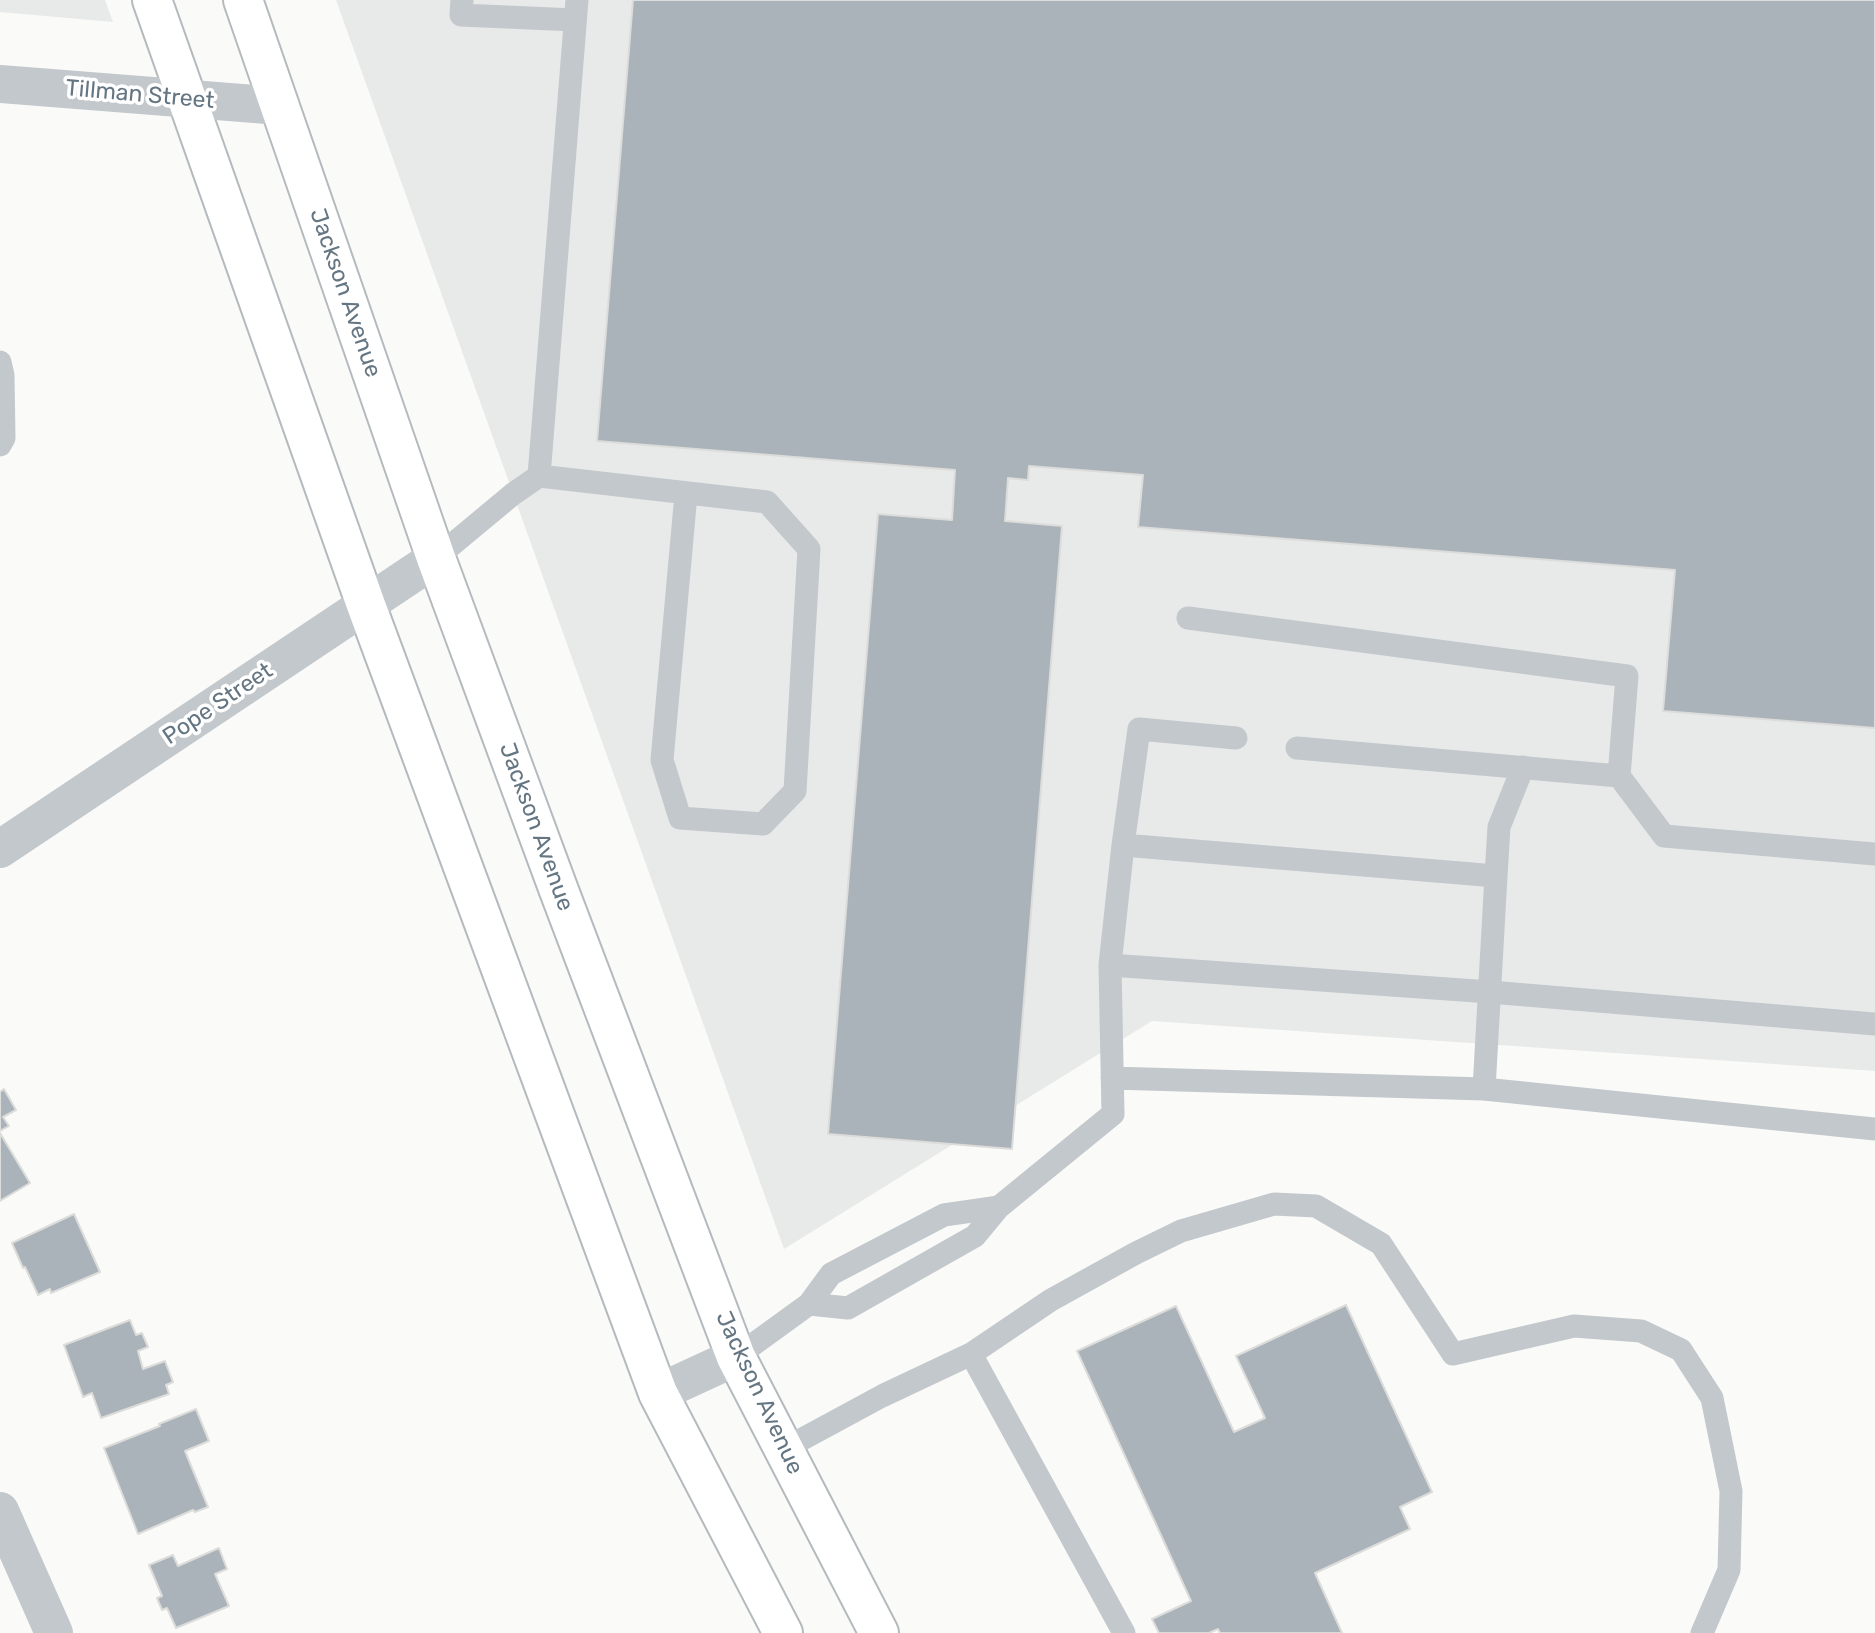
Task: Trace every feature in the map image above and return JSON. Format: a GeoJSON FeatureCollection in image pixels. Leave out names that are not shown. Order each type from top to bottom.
{"type":"FeatureCollection","features":[{"type":"Feature","properties":{"kind":"main road"},"geometry":{"type":"LineString","coordinates":[[152,0],[366,605],[658,1393],[783,1633]]}},
{"type":"Feature","properties":{"kind":"main road","name":"Jackson Avenue"},"geometry":{"type":"LineString","coordinates":[[243,0],[436,558],[558,888],[737,1357],[880,1633]]}},
{"type":"Feature","properties":{"kind":"street","name":"Tillman Street"},"geometry":{"type":"LineString","coordinates":[[0,84],[280,106]]}},
{"type":"Feature","properties":{"kind":"street","name":"Pope Street"},"geometry":{"type":"LineString","coordinates":[[0,849],[436,558]]}},
{"type":"Feature","properties":{"kind":"street"},"geometry":{"type":"LineString","coordinates":[[658,1393],[737,1357]]}},
{"type":"Feature","properties":{"kind":"street"},"geometry":{"type":"LineString","coordinates":[[0,1511],[12,1574],[54,1633]]}},
{"type":"Feature","properties":{"kind":"lane"},"geometry":{"type":"LineString","coordinates":[[461,7],[576,10],[539,476]]}},
{"type":"Feature","properties":{"kind":"lane"},"geometry":{"type":"LineString","coordinates":[[0,362],[3,374],[4,438],[0,445]]}},
{"type":"Feature","properties":{"kind":"lane"},"geometry":{"type":"LineString","coordinates":[[436,558],[513,494],[539,476],[767,502],[809,549],[795,791],[763,824],[680,818],[662,760],[686,494]]}},
{"type":"Feature","properties":{"kind":"lane"},"geometry":{"type":"LineString","coordinates":[[1188,618],[1627,676],[1619,776],[1664,836],[1875,854]]}},
{"type":"Feature","properties":{"kind":"lane"},"geometry":{"type":"LineString","coordinates":[[808,1304],[848,1308],[975,1237],[999,1207],[1113,1114],[1110,965],[1139,729],[1236,738]]}},
{"type":"Feature","properties":{"kind":"lane"},"geometry":{"type":"LineString","coordinates":[[1297,748],[1619,776]]}},
{"type":"Feature","properties":{"kind":"lane"},"geometry":{"type":"LineString","coordinates":[[1484,1088],[1499,827],[1523,767]]}},
{"type":"Feature","properties":{"kind":"lane"},"geometry":{"type":"LineString","coordinates":[[1123,845],[1496,876]]}},
{"type":"Feature","properties":{"kind":"lane"},"geometry":{"type":"LineString","coordinates":[[1110,965],[1490,992],[1875,1024]]}},
{"type":"Feature","properties":{"kind":"lane"},"geometry":{"type":"LineString","coordinates":[[1112,1078],[1484,1088],[1875,1129]]}},
{"type":"Feature","properties":{"kind":"lane"},"geometry":{"type":"LineString","coordinates":[[784,1449],[882,1396],[971,1354],[1051,1300],[1136,1252],[1181,1231],[1274,1205],[1316,1206],[1381,1244],[1453,1354],[1574,1326],[1642,1331],[1681,1350],[1712,1398],[1731,1491],[1729,1570],[1702,1633]]}},
{"type":"Feature","properties":{"kind":"lane"},"geometry":{"type":"LineString","coordinates":[[737,1357],[808,1304],[831,1274],[944,1215],[999,1207]]}},
{"type":"Feature","properties":{"kind":"lane"},"geometry":{"type":"LineString","coordinates":[[971,1354],[1124,1633]]}},
{"type":"Feature","properties":{"kind":"shaded area"},"geometry":{"type":"Polygon","coordinates":[[[0,0],[105,0],[113,22],[0,12],[0,0]]]}},
{"type":"Feature","properties":{"kind":"shaded area"},"geometry":{"type":"Polygon","coordinates":[[[336,0],[1875,0],[1875,1071],[1152,1021],[784,1249],[336,0]]]}},
{"type":"Feature","properties":{"kind":"building"},"geometry":{"type":"Polygon","coordinates":[[[633,0],[1875,0],[1875,728],[1663,711],[1675,570],[1138,527],[1143,475],[1029,466],[1028,480],[1008,478],[1005,521],[1062,526],[1012,1149],[828,1134],[878,514],[952,520],[955,470],[597,441],[633,0]]]}},
{"type":"Feature","properties":{"kind":"building"},"geometry":{"type":"Polygon","coordinates":[[[4,1089],[16,1110],[3,1117],[9,1126],[0,1131],[0,1092],[4,1089]]]}},
{"type":"Feature","properties":{"kind":"building"},"geometry":{"type":"Polygon","coordinates":[[[0,1133],[30,1183],[0,1201],[0,1133]]]}},
{"type":"Feature","properties":{"kind":"building"},"geometry":{"type":"Polygon","coordinates":[[[74,1214],[100,1272],[51,1293],[50,1289],[38,1295],[12,1243],[74,1214]]]}},
{"type":"Feature","properties":{"kind":"building"},"geometry":{"type":"Polygon","coordinates":[[[1346,1305],[1432,1492],[1400,1507],[1410,1529],[1315,1573],[1342,1633],[1220,1633],[1218,1629],[1209,1633],[1159,1633],[1152,1619],[1191,1601],[1077,1351],[1176,1306],[1234,1432],[1265,1418],[1236,1356],[1346,1305]]]}},
{"type":"Feature","properties":{"kind":"building"},"geometry":{"type":"Polygon","coordinates":[[[130,1320],[136,1335],[142,1333],[148,1347],[138,1351],[143,1369],[165,1361],[173,1382],[166,1385],[169,1394],[101,1418],[92,1393],[83,1397],[64,1345],[130,1320]]]}},
{"type":"Feature","properties":{"kind":"building"},"geometry":{"type":"Polygon","coordinates":[[[196,1409],[209,1441],[185,1451],[208,1507],[195,1512],[193,1510],[138,1534],[104,1448],[196,1409]]]}},
{"type":"Feature","properties":{"kind":"building"},"geometry":{"type":"Polygon","coordinates":[[[219,1548],[227,1569],[215,1574],[229,1606],[176,1628],[167,1608],[162,1610],[157,1598],[162,1596],[149,1565],[173,1555],[178,1566],[219,1548]]]}}]}
